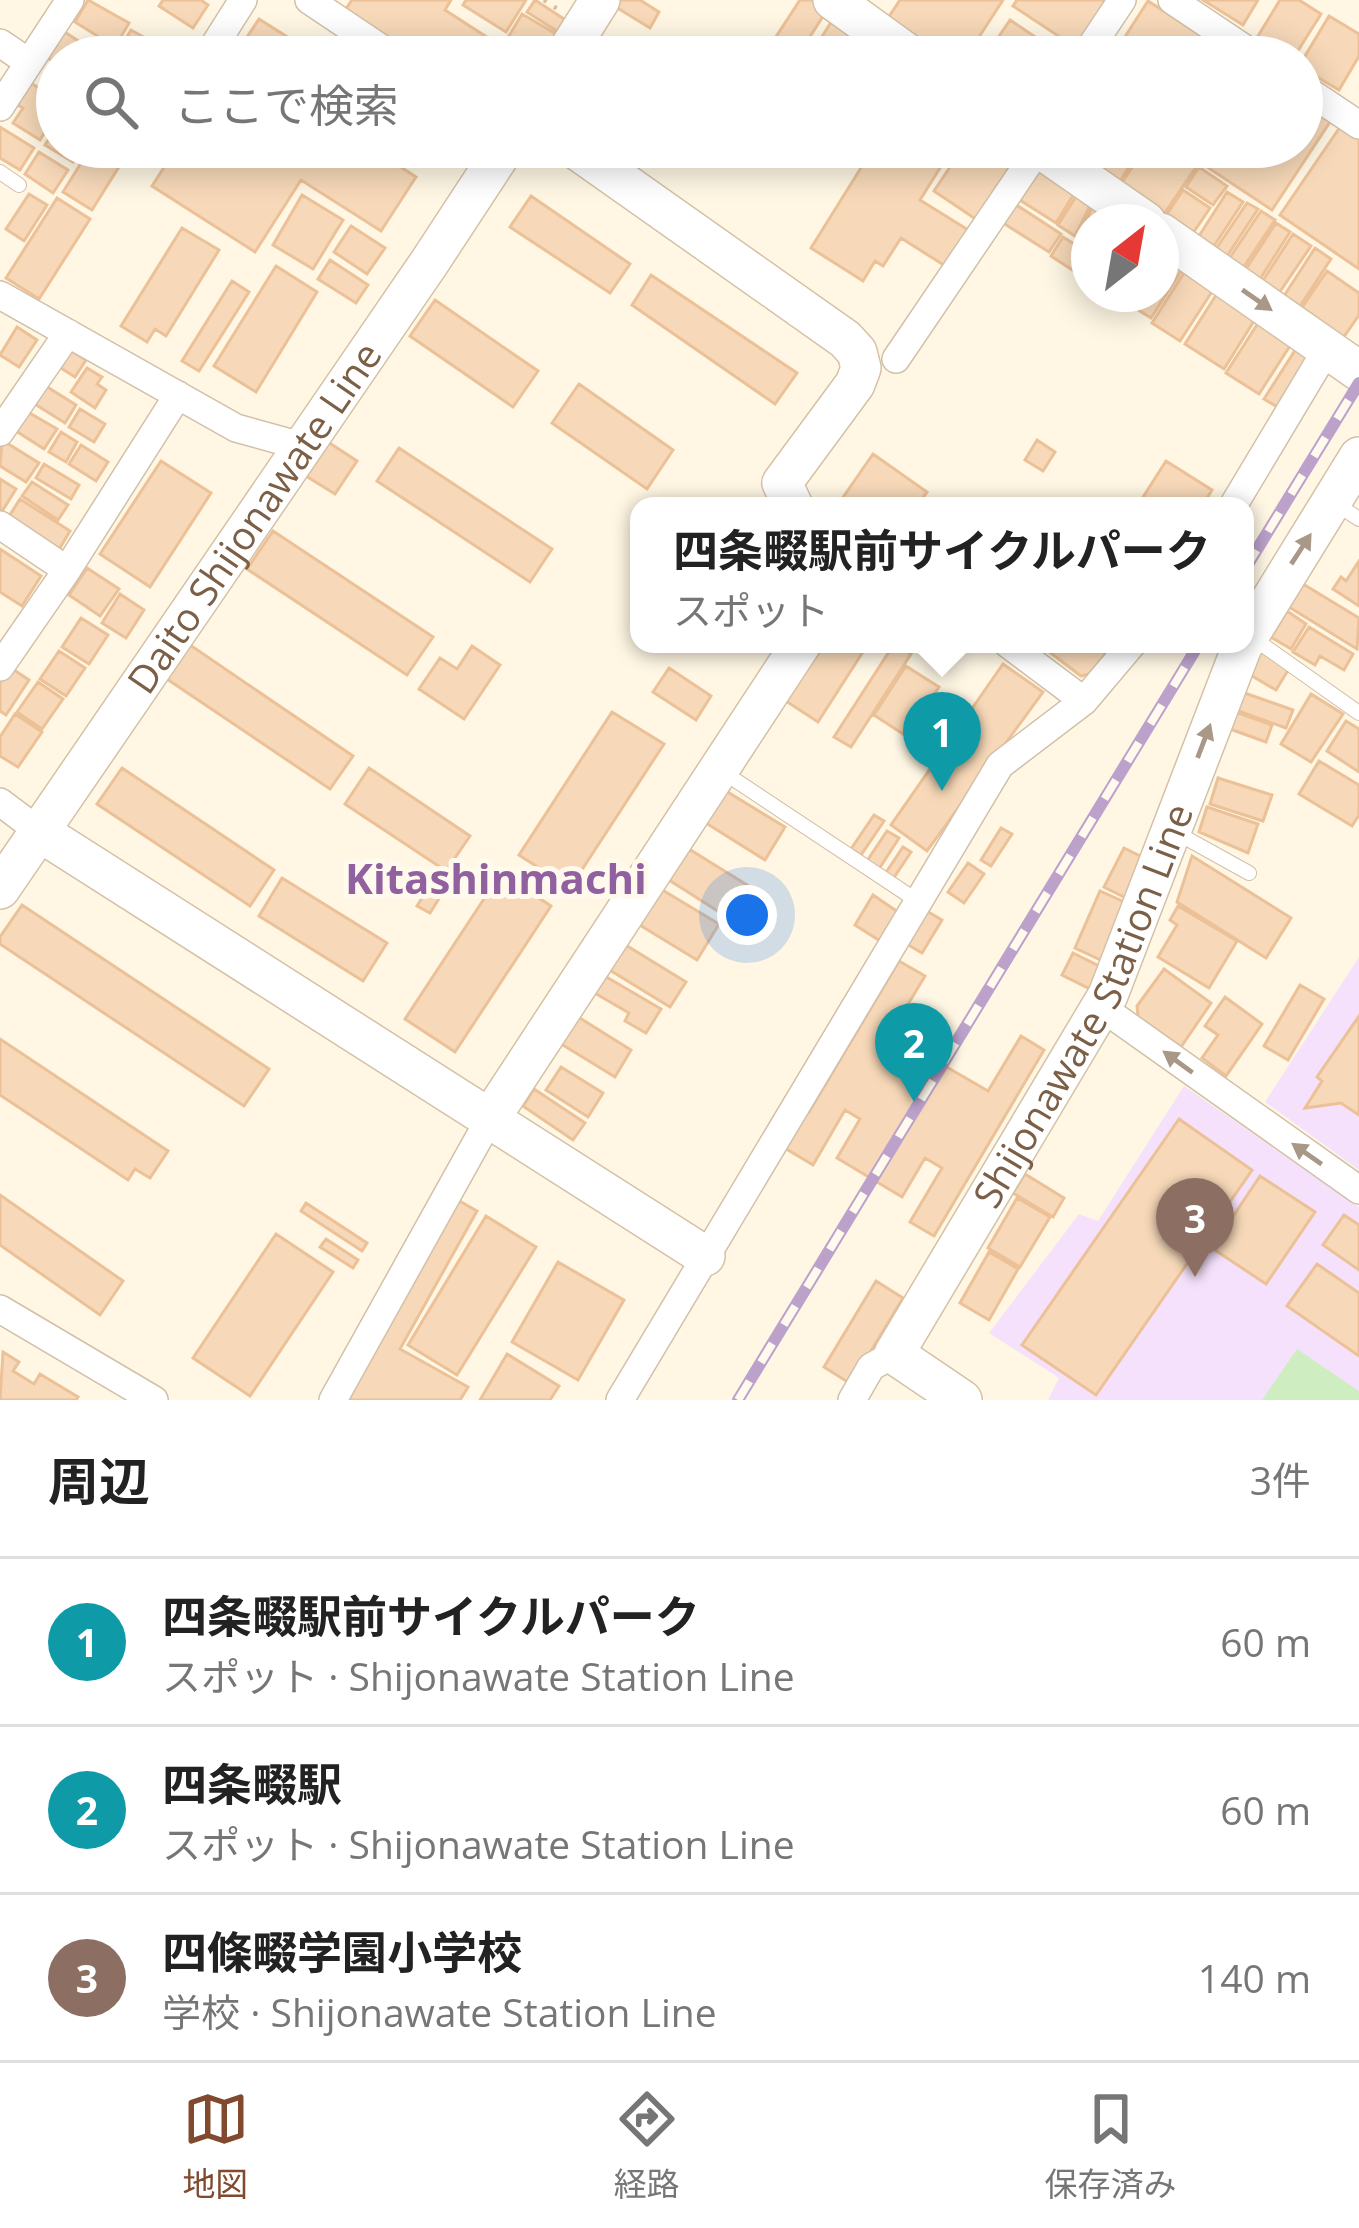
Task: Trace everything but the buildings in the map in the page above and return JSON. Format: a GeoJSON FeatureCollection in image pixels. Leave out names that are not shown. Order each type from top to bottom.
{"type":"FeatureCollection","features":[{"type":"Feature","properties":{"kind":"main road"},"geometry":{"type":"LineString","coordinates":[[577,36],[600,0]]}},
{"type":"Feature","properties":{"kind":"main road"},"geometry":{"type":"LineString","coordinates":[[833,0],[883,36]]}},
{"type":"Feature","properties":{"kind":"main road","name":"Daito Shijonawate Line"},"geometry":{"type":"LineString","coordinates":[[0,890],[491,168]]}},
{"type":"Feature","properties":{"kind":"main road"},"geometry":{"type":"LineString","coordinates":[[603,168],[818,317],[857,352],[861,368],[855,384],[782,484],[788,497]]}},
{"type":"Feature","properties":{"kind":"main road"},"geometry":{"type":"LineString","coordinates":[[1069,168],[1120,204]]}},
{"type":"Feature","properties":{"kind":"main road"},"geometry":{"type":"LineString","coordinates":[[1179,246],[1343,360]]}},
{"type":"Feature","properties":{"kind":"main road","name":"Shijonawate Station Line"},"geometry":{"type":"LineString","coordinates":[[1254,629],[1345,510],[1359,458]]}},
{"type":"Feature","properties":{"kind":"main road"},"geometry":{"type":"LineString","coordinates":[[489,1120],[795,653]]}},
{"type":"Feature","properties":{"kind":"main road","name":"Shijonawate Station Line"},"geometry":{"type":"LineString","coordinates":[[894,1354],[1101,1007],[1241,653]]}},
{"type":"Feature","properties":{"kind":"main road"},"geometry":{"type":"LineString","coordinates":[[40,832],[705,1256]]}},
{"type":"Feature","properties":{"kind":"main road"},"geometry":{"type":"LineString","coordinates":[[894,1354],[962,1400]]}},
{"type":"Feature","properties":{"kind":"street"},"geometry":{"type":"LineString","coordinates":[[46,36],[70,0]]}},
{"type":"Feature","properties":{"kind":"street"},"geometry":{"type":"LineString","coordinates":[[220,36],[243,0]]}},
{"type":"Feature","properties":{"kind":"street"},"geometry":{"type":"LineString","coordinates":[[309,0],[363,36]]}},
{"type":"Feature","properties":{"kind":"street"},"geometry":{"type":"LineString","coordinates":[[1098,36],[1122,0]]}},
{"type":"Feature","properties":{"kind":"street"},"geometry":{"type":"LineString","coordinates":[[1172,0],[1226,36]]}},
{"type":"Feature","properties":{"kind":"street"},"geometry":{"type":"LineString","coordinates":[[0,43],[28,62]]}},
{"type":"Feature","properties":{"kind":"street"},"geometry":{"type":"LineString","coordinates":[[0,107],[36,50]]}},
{"type":"Feature","properties":{"kind":"street"},"geometry":{"type":"LineString","coordinates":[[1323,101],[1359,125]]}},
{"type":"Feature","properties":{"kind":"street"},"geometry":{"type":"LineString","coordinates":[[896,359],[1025,168]]}},
{"type":"Feature","properties":{"kind":"street"},"geometry":{"type":"LineString","coordinates":[[0,295],[236,428],[302,446]]}},
{"type":"Feature","properties":{"kind":"street"},"geometry":{"type":"LineString","coordinates":[[0,432],[68,333]]}},
{"type":"Feature","properties":{"kind":"street"},"geometry":{"type":"LineString","coordinates":[[1240,497],[1343,360]]}},
{"type":"Feature","properties":{"kind":"street"},"geometry":{"type":"LineString","coordinates":[[0,667],[178,395]]}},
{"type":"Feature","properties":{"kind":"street"},"geometry":{"type":"LineString","coordinates":[[0,525],[67,570]]}},
{"type":"Feature","properties":{"kind":"street"},"geometry":{"type":"LineString","coordinates":[[1020,653],[1084,701]]}},
{"type":"Feature","properties":{"kind":"street"},"geometry":{"type":"LineString","coordinates":[[620,1400],[1000,765],[1084,701],[1124,653]]}},
{"type":"Feature","properties":{"kind":"street"},"geometry":{"type":"LineString","coordinates":[[0,802],[40,832]]}},
{"type":"Feature","properties":{"kind":"street"},"geometry":{"type":"LineString","coordinates":[[1101,1007],[1359,1190]]}},
{"type":"Feature","properties":{"kind":"street"},"geometry":{"type":"LineString","coordinates":[[333,1400],[489,1120]]}},
{"type":"Feature","properties":{"kind":"street"},"geometry":{"type":"LineString","coordinates":[[0,1309],[154,1400]]}},
{"type":"Feature","properties":{"kind":"street"},"geometry":{"type":"LineString","coordinates":[[852,1400],[871,1366],[894,1354]]}},
{"type":"Feature","properties":{"kind":"lane"},"geometry":{"type":"LineString","coordinates":[[0,172],[19,185]]}},
{"type":"Feature","properties":{"kind":"lane"},"geometry":{"type":"LineString","coordinates":[[1254,645],[1359,712]]}},
{"type":"Feature","properties":{"kind":"lane"},"geometry":{"type":"LineString","coordinates":[[717,768],[919,902]]}},
{"type":"Feature","properties":{"kind":"lane"},"geometry":{"type":"LineString","coordinates":[[1171,829],[1249,873]]}},
{"type":"Feature","properties":{"kind":"shaded area"},"geometry":{"type":"Polygon","coordinates":[[[1359,957],[1359,1170],[1265,1102],[1359,957]]]}},
{"type":"Feature","properties":{"kind":"shaded area"},"geometry":{"type":"Polygon","coordinates":[[[1184,1086],[1359,1207],[1359,1400],[1048,1400],[1059,1378],[989,1333],[1079,1214],[1098,1221],[1184,1086]]]}},
{"type":"Feature","properties":{"kind":"green space"},"geometry":{"type":"Polygon","coordinates":[[[1297,1349],[1359,1391],[1359,1400],[1262,1400],[1297,1349]]]}},
{"type":"Feature","properties":{"kind":"railway"},"geometry":{"type":"LineString","coordinates":[[1254,554],[1359,383]]}},
{"type":"Feature","properties":{"kind":"railway"},"geometry":{"type":"LineString","coordinates":[[738,1400],[1194,653]]}},
{"type":"Feature","properties":{"kind":"place","name":"四条畷駅前サイクルパーク"},"geometry":{"type":"Point","coordinates":[942,791]}},
{"type":"Feature","properties":{"kind":"place","name":"四条畷駅"},"geometry":{"type":"Point","coordinates":[914,1102]}},
{"type":"Feature","properties":{"kind":"place","name":"四條畷学園小学校"},"geometry":{"type":"Point","coordinates":[1195,1277]}},
{"type":"Feature","properties":{"kind":"district","name":"Kitashinmachi"},"geometry":{"type":"Point","coordinates":[496,879]}}]}
